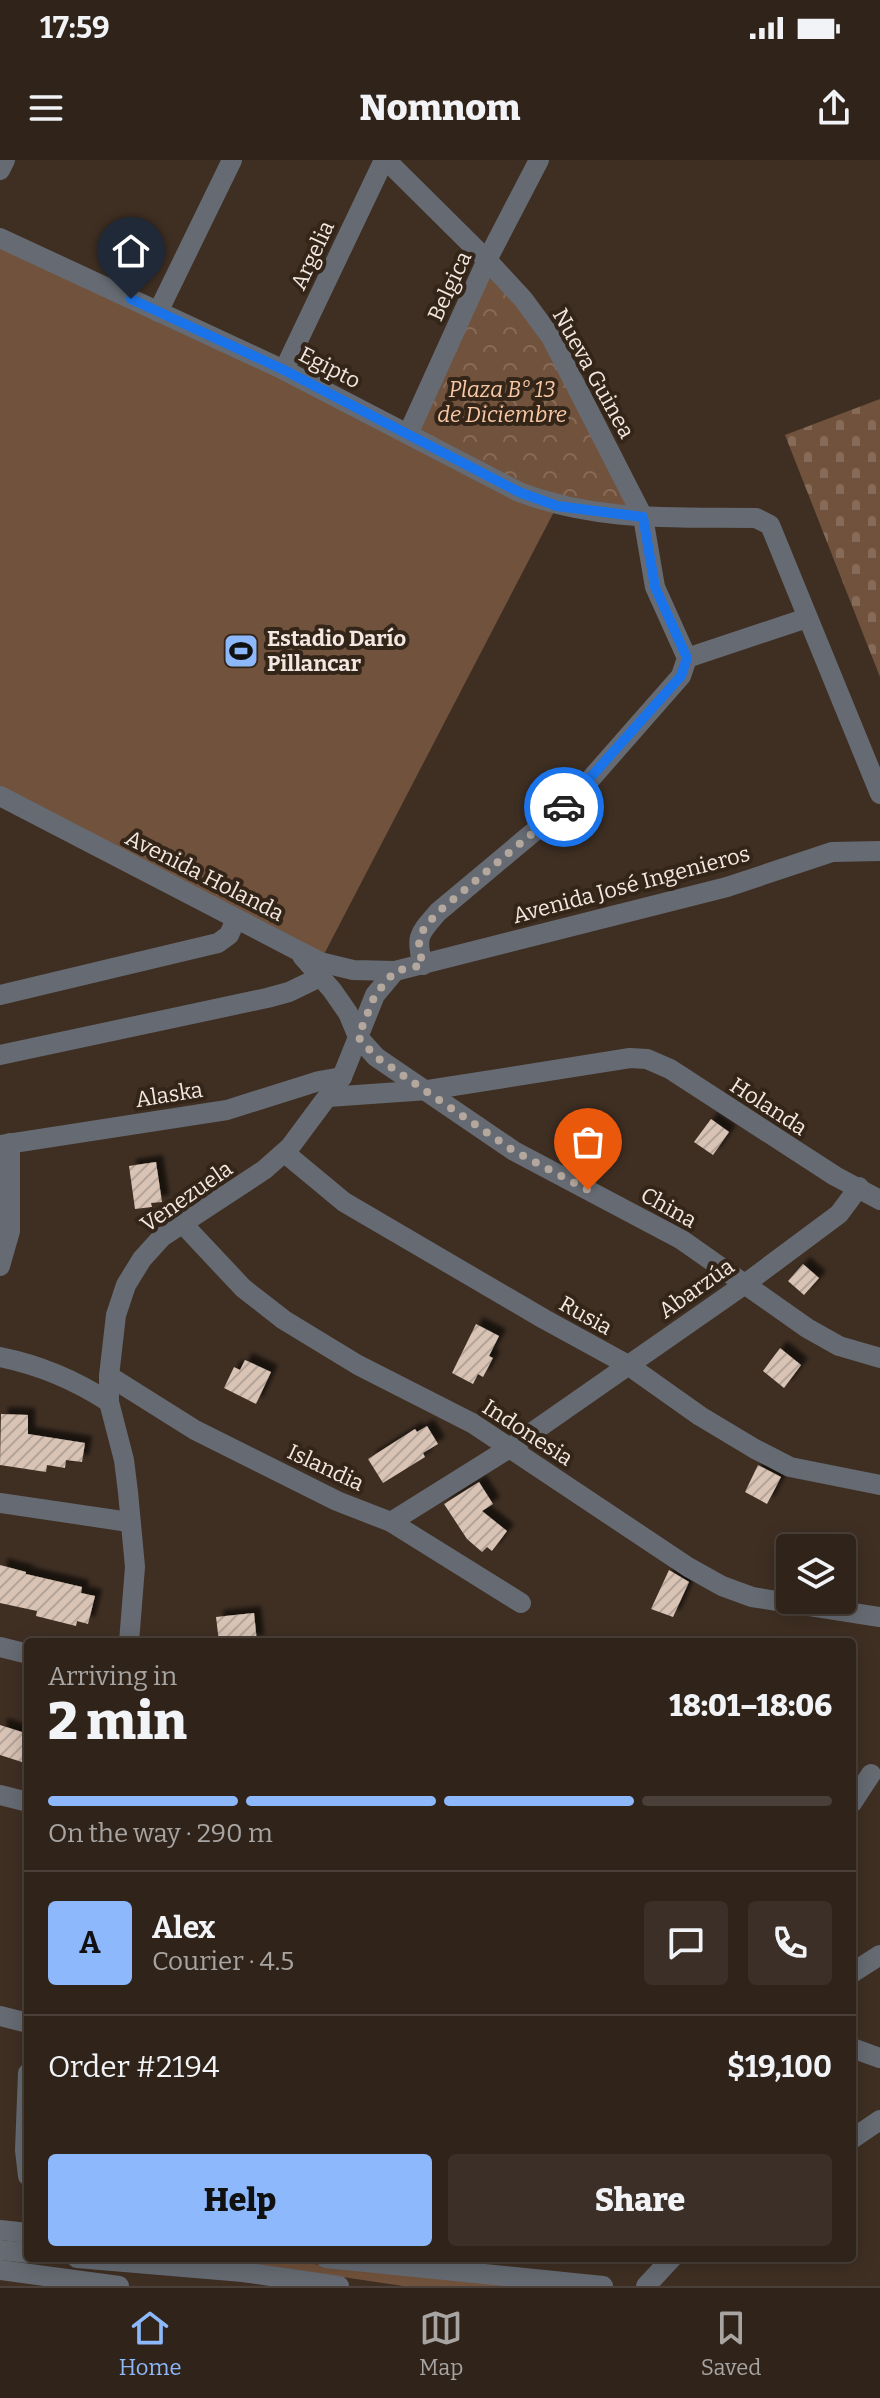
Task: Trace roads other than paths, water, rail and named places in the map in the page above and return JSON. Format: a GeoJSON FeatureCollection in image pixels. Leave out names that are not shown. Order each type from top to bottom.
{"type":"FeatureCollection","features":[{"type":"Feature","properties":{"kind":"street"},"geometry":{"type":"LineString","coordinates":[[0,170],[5,160]]}},
{"type":"Feature","properties":{"kind":"street"},"geometry":{"type":"LineString","coordinates":[[158,312],[232,160]]}},
{"type":"Feature","properties":{"kind":"street","name":"Nueva Guinea"},"geometry":{"type":"LineString","coordinates":[[385,160],[487,260],[523,299],[551,337],[643,517],[655,587],[687,658]]}},
{"type":"Feature","properties":{"kind":"street","name":"Argelia"},"geometry":{"type":"LineString","coordinates":[[284,370],[385,160]]}},
{"type":"Feature","properties":{"kind":"street","name":"Belgica"},"geometry":{"type":"LineString","coordinates":[[408,434],[487,260],[539,160]]}},
{"type":"Feature","properties":{"kind":"street","name":"Egipto"},"geometry":{"type":"LineString","coordinates":[[0,238],[284,370],[519,492],[557,506],[643,517],[756,518],[770,525],[880,794]]}},
{"type":"Feature","properties":{"kind":"street"},"geometry":{"type":"LineString","coordinates":[[423,965],[417,942],[430,921],[573,799],[681,676],[687,658],[807,618]]}},
{"type":"Feature","properties":{"kind":"street","name":"Avenida Holanda"},"geometry":{"type":"LineString","coordinates":[[0,796],[320,962],[353,970],[395,971]]}},
{"type":"Feature","properties":{"kind":"street","name":"Avenida José Ingenieros"},"geometry":{"type":"LineString","coordinates":[[395,971],[727,887],[832,852],[880,851]]}},
{"type":"Feature","properties":{"kind":"street"},"geometry":{"type":"LineString","coordinates":[[0,995],[218,943],[229,935],[236,919]]}},
{"type":"Feature","properties":{"kind":"street","name":"China"},"geometry":{"type":"LineString","coordinates":[[297,950],[348,1013],[358,1037],[376,1057],[514,1151],[682,1240],[807,1328],[839,1346],[880,1358]]}},
{"type":"Feature","properties":{"kind":"street","name":"Venezuela"},"geometry":{"type":"LineString","coordinates":[[129,1638],[135,1567],[124,1460],[109,1402],[116,1315],[126,1285],[142,1259],[162,1237],[285,1153],[342,1077],[375,995],[395,971]]}},
{"type":"Feature","properties":{"kind":"street"},"geometry":{"type":"LineString","coordinates":[[0,1055],[267,998],[289,992],[320,977]]}},
{"type":"Feature","properties":{"kind":"street","name":"Holanda"},"geometry":{"type":"LineString","coordinates":[[428,1090],[630,1058],[647,1059],[670,1069],[835,1176],[880,1200]]}},
{"type":"Feature","properties":{"kind":"street","name":"Alaska"},"geometry":{"type":"LineString","coordinates":[[5,1144],[227,1110],[319,1081],[342,1077]]}},
{"type":"Feature","properties":{"kind":"street"},"geometry":{"type":"LineString","coordinates":[[328,1097],[428,1090]]}},
{"type":"Feature","properties":{"kind":"street"},"geometry":{"type":"LineString","coordinates":[[0,1266],[10,1231],[5,1144]]}},
{"type":"Feature","properties":{"kind":"street","name":"Rusia"},"geometry":{"type":"LineString","coordinates":[[285,1153],[344,1202],[628,1365],[700,1416],[790,1467],[880,1485]]}},
{"type":"Feature","properties":{"kind":"street","name":"Abarzúa"},"geometry":{"type":"LineString","coordinates":[[391,1522],[511,1447],[745,1284],[839,1214],[859,1187]]}},
{"type":"Feature","properties":{"kind":"street","name":"Indonesia"},"geometry":{"type":"LineString","coordinates":[[182,1223],[243,1288],[284,1320],[358,1365],[472,1423],[677,1560],[722,1586],[752,1597],[880,1617]]}},
{"type":"Feature","properties":{"kind":"street"},"geometry":{"type":"LineString","coordinates":[[0,1357],[28,1363],[70,1379],[109,1402]]}},
{"type":"Feature","properties":{"kind":"street","name":"Islandia"},"geometry":{"type":"LineString","coordinates":[[109,1376],[195,1430],[337,1501],[391,1522],[521,1603]]}},
{"type":"Feature","properties":{"kind":"street"},"geometry":{"type":"LineString","coordinates":[[0,1503],[129,1522]]}},
{"type":"Feature","properties":{"kind":"street"},"geometry":{"type":"LineString","coordinates":[[0,1647],[24,1653]]}},
{"type":"Feature","properties":{"kind":"street"},"geometry":{"type":"LineString","coordinates":[[856,1796],[868,1774]]}},
{"type":"Feature","properties":{"kind":"street"},"geometry":{"type":"LineString","coordinates":[[0,1795],[24,1801]]}},
{"type":"Feature","properties":{"kind":"street"},"geometry":{"type":"LineString","coordinates":[[856,1970],[880,1955]]}},
{"type":"Feature","properties":{"kind":"street"},"geometry":{"type":"LineString","coordinates":[[0,2016],[24,2022]]}},
{"type":"Feature","properties":{"kind":"street"},"geometry":{"type":"LineString","coordinates":[[856,2049],[880,2058]]}},
{"type":"Feature","properties":{"kind":"street"},"geometry":{"type":"LineString","coordinates":[[856,2136],[880,2120]]}},
{"type":"Feature","properties":{"kind":"street"},"geometry":{"type":"LineString","coordinates":[[0,2230],[24,2233]]}},
{"type":"Feature","properties":{"kind":"street"},"geometry":{"type":"LineString","coordinates":[[0,2250],[24,2253]]}},
{"type":"Feature","properties":{"kind":"street"},"geometry":{"type":"LineString","coordinates":[[124,2262],[243,2272],[339,2286]]}},
{"type":"Feature","properties":{"kind":"street"},"geometry":{"type":"LineString","coordinates":[[429,2262],[603,2286]]}},
{"type":"Feature","properties":{"kind":"street"},"geometry":{"type":"LineString","coordinates":[[646,2286],[668,2262]]}},
{"type":"Feature","properties":{"kind":"street"},"geometry":{"type":"LineString","coordinates":[[0,2270],[55,2274],[119,2286]]}},
{"type":"Feature","properties":{"kind":"place","name":"Estadio Darío Pillancar"},"geometry":{"type":"Point","coordinates":[241,651]}},
{"type":"Feature","properties":{"kind":"park label","name":"Plaza B° 13 de Diciembre"},"geometry":{"type":"Point","coordinates":[502,402]}}]}
